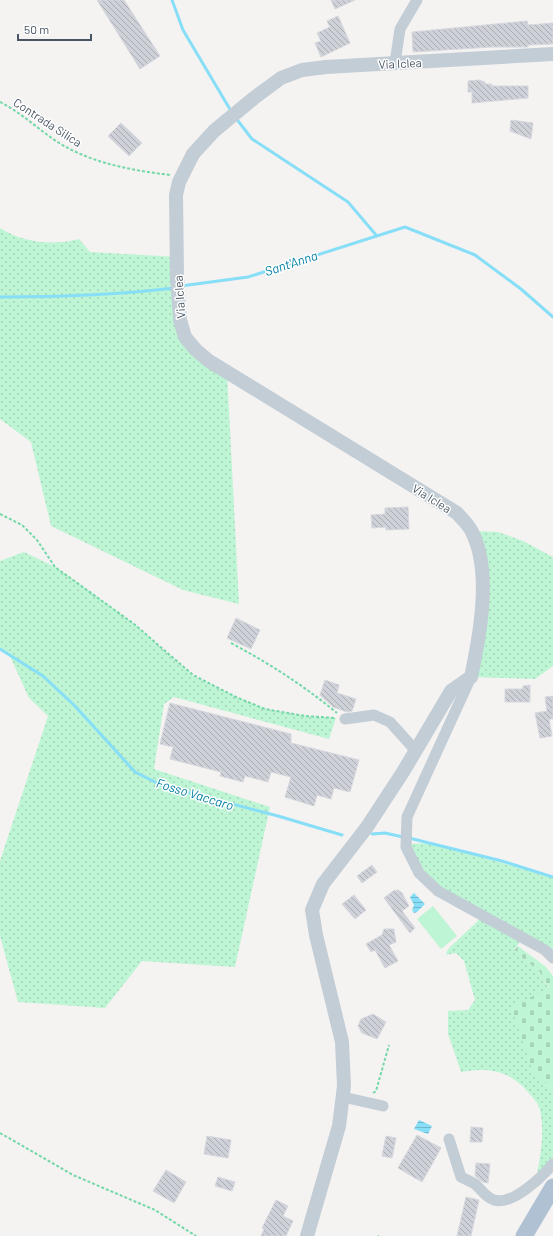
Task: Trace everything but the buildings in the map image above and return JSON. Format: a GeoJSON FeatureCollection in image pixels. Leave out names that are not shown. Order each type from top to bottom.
{"type":"FeatureCollection","features":[{"type":"Feature","properties":{"kind":"main road"},"geometry":{"type":"LineString","coordinates":[[524,1236],[553,1187]]}},
{"type":"Feature","properties":{"kind":"street"},"geometry":{"type":"LineString","coordinates":[[395,63],[400,29],[417,0]]}},
{"type":"Feature","properties":{"kind":"street","name":"Via Iclea"},"geometry":{"type":"LineString","coordinates":[[471,677],[478,644],[482,612],[481,555],[472,531],[457,513],[210,361],[196,350],[185,337],[180,320],[177,276],[176,195],[181,176],[193,154],[221,126],[250,101],[281,78],[302,70],[326,67],[553,54]]}},
{"type":"Feature","properties":{"kind":"street"},"geometry":{"type":"LineString","coordinates":[[307,1236],[339,1126],[344,1086],[342,1042],[316,935],[312,910],[323,884],[367,827],[416,751],[451,691],[471,677]]}},
{"type":"Feature","properties":{"kind":"street"},"geometry":{"type":"LineString","coordinates":[[471,677],[423,779],[407,817],[406,844],[419,873],[438,891],[545,950],[553,958]]}},
{"type":"Feature","properties":{"kind":"street"},"geometry":{"type":"LineString","coordinates":[[345,719],[374,715],[385,719],[390,722],[416,751]]}},
{"type":"Feature","properties":{"kind":"street"},"geometry":{"type":"LineString","coordinates":[[343,1097],[383,1106]]}},
{"type":"Feature","properties":{"kind":"street"},"geometry":{"type":"LineString","coordinates":[[449,1139],[461,1177],[475,1184],[487,1196],[494,1200],[507,1200],[519,1193],[548,1170],[553,1164]]}},
{"type":"Feature","properties":{"kind":"path","name":"Contrada Silica"},"geometry":{"type":"LineString","coordinates":[[0,102],[57,141],[82,155],[128,169],[181,176]]}},
{"type":"Feature","properties":{"kind":"path"},"geometry":{"type":"LineString","coordinates":[[0,514],[22,525],[37,540],[55,567],[134,624],[193,676],[265,709],[305,716],[345,719]]}},
{"type":"Feature","properties":{"kind":"path"},"geometry":{"type":"LineString","coordinates":[[232,643],[270,664],[305,687],[345,719]]}},
{"type":"Feature","properties":{"kind":"path"},"geometry":{"type":"LineString","coordinates":[[363,1102],[376,1091],[389,1045]]}},
{"type":"Feature","properties":{"kind":"path"},"geometry":{"type":"LineString","coordinates":[[0,1133],[73,1175],[155,1210],[196,1236]]}},
{"type":"Feature","properties":{"kind":"green space"},"geometry":{"type":"Polygon","coordinates":[[[0,228],[19,237],[38,242],[48,243],[79,239],[90,252],[178,257],[185,337],[227,372],[239,604],[183,590],[51,526],[31,442],[0,419],[0,228]]]}},
{"type":"Feature","properties":{"kind":"green space"},"geometry":{"type":"Polygon","coordinates":[[[472,531],[498,532],[523,541],[553,557],[553,666],[535,679],[471,677],[482,612],[472,531]]]}},
{"type":"Feature","properties":{"kind":"green space"},"geometry":{"type":"Polygon","coordinates":[[[24,552],[55,567],[92,593],[134,624],[193,676],[265,709],[305,716],[336,718],[329,739],[174,697],[164,704],[154,769],[270,807],[235,967],[142,961],[105,1008],[18,1002],[0,936],[0,861],[48,716],[29,698],[9,654],[0,649],[0,561],[24,552]]]}},
{"type":"Feature","properties":{"kind":"green space"},"geometry":{"type":"Polygon","coordinates":[[[431,843],[553,877],[553,958],[522,938],[514,951],[539,971],[549,989],[546,1081],[553,1095],[553,1164],[536,1181],[542,1137],[540,1110],[538,1105],[521,1085],[506,1075],[489,1070],[461,1072],[448,1034],[448,1011],[468,1010],[475,1000],[464,961],[456,953],[446,955],[448,949],[483,916],[438,891],[406,844],[431,843]]]}},
{"type":"Feature","properties":{"kind":"green space"},"geometry":{"type":"Polygon","coordinates":[[[433,906],[457,936],[441,949],[417,919],[433,906]]]}},
{"type":"Feature","properties":{"kind":"green space"},"geometry":{"type":"Polygon","coordinates":[[[518,946],[546,967],[553,976],[553,1095],[546,1082],[536,1081],[511,1007],[549,988],[539,971],[514,951],[518,946]]]}},
{"type":"Feature","properties":{"kind":"water"},"geometry":{"type":"Polygon","coordinates":[[[414,893],[425,904],[414,913],[412,910],[414,905],[410,897],[414,893]]]}},
{"type":"Feature","properties":{"kind":"water"},"geometry":{"type":"Polygon","coordinates":[[[419,1120],[432,1126],[428,1134],[414,1129],[419,1120]]]}},
{"type":"Feature","properties":{"kind":"waterway"},"geometry":{"type":"LineString","coordinates":[[172,0],[183,30],[231,111]]}},
{"type":"Feature","properties":{"kind":"waterway"},"geometry":{"type":"LineString","coordinates":[[235,117],[252,139],[348,202],[376,235]]}},
{"type":"Feature","properties":{"kind":"waterway","name":"Sant'Anna"},"geometry":{"type":"LineString","coordinates":[[181,286],[248,277],[405,227],[475,255],[521,289],[553,317]]}},
{"type":"Feature","properties":{"kind":"waterway","name":"Sant'Anna"},"geometry":{"type":"LineString","coordinates":[[0,297],[87,295],[174,288]]}},
{"type":"Feature","properties":{"kind":"waterway","name":"Fosso Vaccaro"},"geometry":{"type":"LineString","coordinates":[[0,649],[43,676],[75,706],[135,772],[163,786],[278,816],[342,835]]}},
{"type":"Feature","properties":{"kind":"waterway","name":"Fosso Vaccaro"},"geometry":{"type":"LineString","coordinates":[[372,834],[385,833],[403,837]]}},
{"type":"Feature","properties":{"kind":"waterway","name":"Fosso Vaccaro"},"geometry":{"type":"LineString","coordinates":[[409,838],[502,861],[553,877]]}}]}
